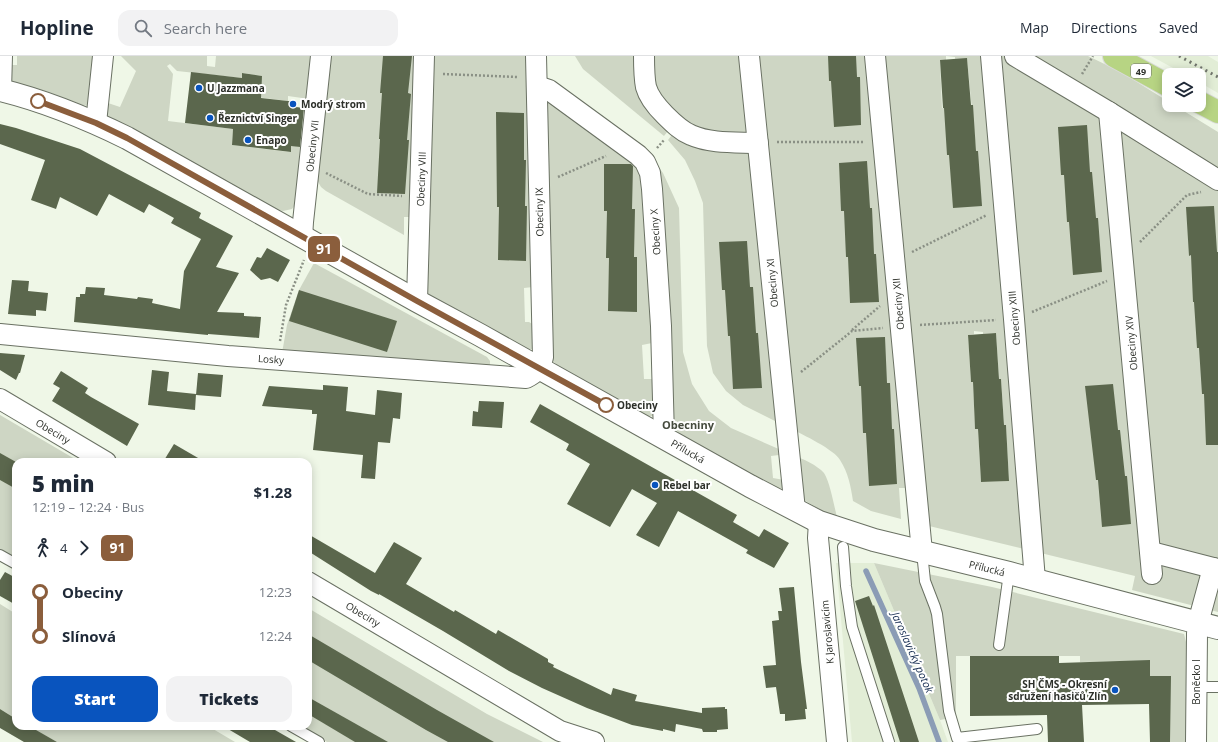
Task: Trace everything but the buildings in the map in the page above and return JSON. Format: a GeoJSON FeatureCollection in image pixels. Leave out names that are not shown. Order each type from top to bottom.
{"type":"FeatureCollection","features":[{"type":"Feature","properties":{"kind":"main road","name":"49"},"geometry":{"type":"LineString","coordinates":[[1114,56],[1162,82]]}},
{"type":"Feature","properties":{"kind":"main road"},"geometry":{"type":"LineString","coordinates":[[1206,106],[1218,112]]}},
{"type":"Feature","properties":{"kind":"street"},"geometry":{"type":"LineString","coordinates":[[0,90],[2,56]]}},
{"type":"Feature","properties":{"kind":"street"},"geometry":{"type":"LineString","coordinates":[[96,123],[103,56]]}},
{"type":"Feature","properties":{"kind":"street","name":"Obeciny IX"},"geometry":{"type":"LineString","coordinates":[[536,56],[543,357],[540,368]]}},
{"type":"Feature","properties":{"kind":"street"},"geometry":{"type":"LineString","coordinates":[[644,56],[645,80],[649,95],[658,108],[676,126],[691,135],[702,139],[758,143]]}},
{"type":"Feature","properties":{"kind":"street","name":"Obeciny XI"},"geometry":{"type":"LineString","coordinates":[[749,56],[794,510]]}},
{"type":"Feature","properties":{"kind":"street","name":"Obeciny XII"},"geometry":{"type":"LineString","coordinates":[[875,56],[922,552]]}},
{"type":"Feature","properties":{"kind":"street","name":"Obeciny XIII"},"geometry":{"type":"LineString","coordinates":[[991,56],[1035,580]]}},
{"type":"Feature","properties":{"kind":"street"},"geometry":{"type":"LineString","coordinates":[[1015,56],[1109,112],[1212,186]]}},
{"type":"Feature","properties":{"kind":"street","name":"Obeciny VII"},"geometry":{"type":"LineString","coordinates":[[302,237],[320,63]]}},
{"type":"Feature","properties":{"kind":"street","name":"Obeciny VIII"},"geometry":{"type":"LineString","coordinates":[[417,301],[424,65]]}},
{"type":"Feature","properties":{"kind":"street","name":"Obeciny X"},"geometry":{"type":"LineString","coordinates":[[537,86],[550,90],[631,148],[645,162],[650,172],[661,326],[664,437]]}},
{"type":"Feature","properties":{"kind":"street","name":"Přílucká"},"geometry":{"type":"LineString","coordinates":[[0,90],[36,100],[96,123],[127,138],[417,301],[794,510],[819,522],[844,539],[874,540],[1010,573],[1208,625]]}},
{"type":"Feature","properties":{"kind":"street","name":"Obeciny XIV"},"geometry":{"type":"LineString","coordinates":[[1109,112],[1152,574]]}},
{"type":"Feature","properties":{"kind":"street","name":"Losky"},"geometry":{"type":"LineString","coordinates":[[0,334],[228,356],[526,378],[540,368]]}},
{"type":"Feature","properties":{"kind":"street","name":"Obeciny"},"geometry":{"type":"LineString","coordinates":[[0,399],[99,458]]}},
{"type":"Feature","properties":{"kind":"street","name":"K Jaroslavicím"},"geometry":{"type":"LineString","coordinates":[[819,522],[818,538],[837,742]]}},
{"type":"Feature","properties":{"kind":"street"},"geometry":{"type":"LineString","coordinates":[[1150,552],[1215,568]]}},
{"type":"Feature","properties":{"kind":"street","name":"Boněcko I"},"geometry":{"type":"LineString","coordinates":[[1196,742],[1197,634],[1208,625],[1215,568]]}},
{"type":"Feature","properties":{"kind":"street","name":"Obeciny"},"geometry":{"type":"LineString","coordinates":[[312,584],[560,737],[594,742]]}},
{"type":"Feature","properties":{"kind":"lane"},"geometry":{"type":"LineString","coordinates":[[844,539],[846,586],[852,627],[889,742]]}},
{"type":"Feature","properties":{"kind":"lane"},"geometry":{"type":"LineString","coordinates":[[922,552],[925,581],[937,614],[949,712],[957,740],[1037,729]]}},
{"type":"Feature","properties":{"kind":"lane"},"geometry":{"type":"LineString","coordinates":[[0,555],[12,562]]}},
{"type":"Feature","properties":{"kind":"lane"},"geometry":{"type":"LineString","coordinates":[[999,645],[1010,573]]}},
{"type":"Feature","properties":{"kind":"lane"},"geometry":{"type":"LineString","coordinates":[[1196,687],[1218,687]]}},
{"type":"Feature","properties":{"kind":"lane"},"geometry":{"type":"LineString","coordinates":[[298,730],[319,742]]}},
{"type":"Feature","properties":{"kind":"path"},"geometry":{"type":"LineString","coordinates":[[424,65],[528,78],[537,86]]}},
{"type":"Feature","properties":{"kind":"path"},"geometry":{"type":"LineString","coordinates":[[645,162],[676,126]]}},
{"type":"Feature","properties":{"kind":"path"},"geometry":{"type":"LineString","coordinates":[[758,143],[883,142]]}},
{"type":"Feature","properties":{"kind":"path"},"geometry":{"type":"LineString","coordinates":[[539,185],[607,156],[631,148]]}},
{"type":"Feature","properties":{"kind":"path"},"geometry":{"type":"LineString","coordinates":[[310,165],[368,194],[420,198]]}},
{"type":"Feature","properties":{"kind":"path"},"geometry":{"type":"LineString","coordinates":[[1014,319],[1124,267],[1187,195],[1212,186]]}},
{"type":"Feature","properties":{"kind":"path"},"geometry":{"type":"LineString","coordinates":[[894,261],[1004,206]]}},
{"type":"Feature","properties":{"kind":"path"},"geometry":{"type":"LineString","coordinates":[[278,359],[286,305],[304,259]]}},
{"type":"Feature","properties":{"kind":"path"},"geometry":{"type":"LineString","coordinates":[[852,331],[897,291]]}},
{"type":"Feature","properties":{"kind":"shaded area"},"geometry":{"type":"Polygon","coordinates":[[[17,56],[97,56],[89,106],[7,80],[10,65],[17,65],[17,56]]]}},
{"type":"Feature","properties":{"kind":"shaded area"},"geometry":{"type":"Polygon","coordinates":[[[121,56],[207,56],[207,66],[215,67],[216,56],[312,56],[305,108],[301,108],[302,98],[288,96],[288,101],[256,97],[258,78],[262,78],[262,76],[243,73],[242,78],[177,71],[170,64],[167,66],[173,74],[168,121],[233,129],[232,145],[290,152],[291,145],[300,147],[296,200],[292,209],[283,211],[278,210],[105,115],[102,101],[120,107],[136,71],[121,56]]]}},
{"type":"Feature","properties":{"kind":"shaded area"},"geometry":{"type":"Polygon","coordinates":[[[325,56],[419,56],[411,217],[404,217],[404,235],[326,191],[321,187],[316,178],[325,56]]]}},
{"type":"Feature","properties":{"kind":"shaded area"},"geometry":{"type":"Polygon","coordinates":[[[430,56],[531,56],[533,287],[524,288],[525,322],[529,322],[534,325],[536,349],[528,349],[430,295],[426,291],[430,56]]]}},
{"type":"Feature","properties":{"kind":"shaded area"},"geometry":{"type":"Polygon","coordinates":[[[575,56],[639,56],[671,127],[664,136],[583,69],[575,56]]]}},
{"type":"Feature","properties":{"kind":"shaded area"},"geometry":{"type":"Polygon","coordinates":[[[648,56],[744,56],[749,129],[746,133],[697,133],[661,105],[648,56]]]}},
{"type":"Feature","properties":{"kind":"shaded area"},"geometry":{"type":"Polygon","coordinates":[[[752,56],[868,56],[906,488],[899,488],[901,519],[871,511],[853,501],[847,475],[837,456],[818,443],[791,429],[752,56]]]}},
{"type":"Feature","properties":{"kind":"shaded area"},"geometry":{"type":"Polygon","coordinates":[[[879,56],[946,56],[1088,56],[1121,72],[1162,98],[1162,112],[1185,112],[1218,132],[1218,612],[1132,590],[1135,576],[925,525],[879,56]],[[946,56],[946,60],[940,60],[942,108],[944,108],[976,151],[967,59],[955,59],[955,57],[946,56]],[[974,331],[974,334],[968,335],[971,382],[973,382],[975,428],[978,429],[981,482],[1009,481],[1006,425],[1004,425],[1001,379],[999,379],[996,333],[983,334],[983,332],[974,331]]]}},
{"type":"Feature","properties":{"kind":"shaded area"},"geometry":{"type":"Polygon","coordinates":[[[1151,56],[1208,56],[1218,62],[1218,93],[1206,86],[1206,68],[1173,68],[1151,56]]]}},
{"type":"Feature","properties":{"kind":"shaded area"},"geometry":{"type":"Polygon","coordinates":[[[550,101],[630,155],[647,182],[652,343],[642,345],[644,379],[655,380],[656,416],[648,416],[557,365],[550,358],[547,102],[550,101]]]}},
{"type":"Feature","properties":{"kind":"shaded area"},"geometry":{"type":"Polygon","coordinates":[[[675,131],[736,145],[751,154],[781,424],[743,405],[726,391],[713,373],[707,346],[703,203],[685,160],[668,140],[675,131]]]}},
{"type":"Feature","properties":{"kind":"shaded area"},"geometry":{"type":"Polygon","coordinates":[[[653,160],[663,173],[679,208],[683,352],[692,384],[709,411],[731,428],[781,450],[779,455],[771,456],[773,478],[784,480],[784,488],[778,489],[680,434],[672,425],[653,160]]]}},
{"type":"Feature","properties":{"kind":"shaded area"},"geometry":{"type":"Polygon","coordinates":[[[314,263],[487,357],[490,361],[490,366],[282,353],[287,325],[299,290],[314,263]]]}},
{"type":"Feature","properties":{"kind":"shaded area"},"geometry":{"type":"Polygon","coordinates":[[[0,415],[73,458],[12,458],[12,557],[0,550],[0,415]]]}},
{"type":"Feature","properties":{"kind":"shaded area"},"geometry":{"type":"Polygon","coordinates":[[[793,455],[814,465],[824,473],[830,488],[837,517],[824,512],[804,500],[793,455]]]}},
{"type":"Feature","properties":{"kind":"shaded area"},"geometry":{"type":"Polygon","coordinates":[[[836,563],[874,563],[948,742],[852,742],[836,563]]]}},
{"type":"Feature","properties":{"kind":"shaded area"},"geometry":{"type":"Polygon","coordinates":[[[874,563],[992,587],[1184,634],[1186,642],[1186,742],[1170,742],[1170,677],[1150,677],[1149,661],[1080,662],[1080,656],[956,656],[956,717],[940,720],[874,563]]]}},
{"type":"Feature","properties":{"kind":"shaded area"},"geometry":{"type":"Polygon","coordinates":[[[0,604],[12,612],[12,716],[0,709],[0,604]]]}},
{"type":"Feature","properties":{"kind":"shaded area"},"geometry":{"type":"Polygon","coordinates":[[[312,610],[487,714],[543,742],[327,742],[307,730],[312,730],[312,610]]]}},
{"type":"Feature","properties":{"kind":"shaded area"},"geometry":{"type":"Polygon","coordinates":[[[34,730],[215,730],[235,742],[57,742],[34,730]]]}},
{"type":"Feature","properties":{"kind":"waterway","name":"Jaroslavický potok"},"geometry":{"type":"LineString","coordinates":[[866,571],[919,688],[939,742]]}},
{"type":"Feature","properties":{"kind":"railway"},"geometry":{"type":"LineString","coordinates":[[1179,56],[1218,77]]}},
{"type":"Feature","properties":{"kind":"bus line","name":"91"},"geometry":{"type":"LineString","coordinates":[[38,101],[96,123],[127,138],[606,405]]}},
{"type":"Feature","properties":{"kind":"place","name":"U Jazzmana"},"geometry":{"type":"Point","coordinates":[199,88]}},
{"type":"Feature","properties":{"kind":"place","name":"Modrý strom"},"geometry":{"type":"Point","coordinates":[293,104]}},
{"type":"Feature","properties":{"kind":"place","name":"Řeznictví Singer"},"geometry":{"type":"Point","coordinates":[210,118]}},
{"type":"Feature","properties":{"kind":"place","name":"Enapo"},"geometry":{"type":"Point","coordinates":[248,140]}},
{"type":"Feature","properties":{"kind":"place","name":"Obeciny"},"geometry":{"type":"Point","coordinates":[606,405]}},
{"type":"Feature","properties":{"kind":"place","name":"Rebel bar"},"geometry":{"type":"Point","coordinates":[655,485]}},
{"type":"Feature","properties":{"kind":"place","name":"SH ČMS - Okresní sdružení hasičů Zlín"},"geometry":{"type":"Point","coordinates":[1115,690]}},
{"type":"Feature","properties":{"kind":"district","name":"Obecniny"},"geometry":{"type":"Point","coordinates":[688,424]}}]}
